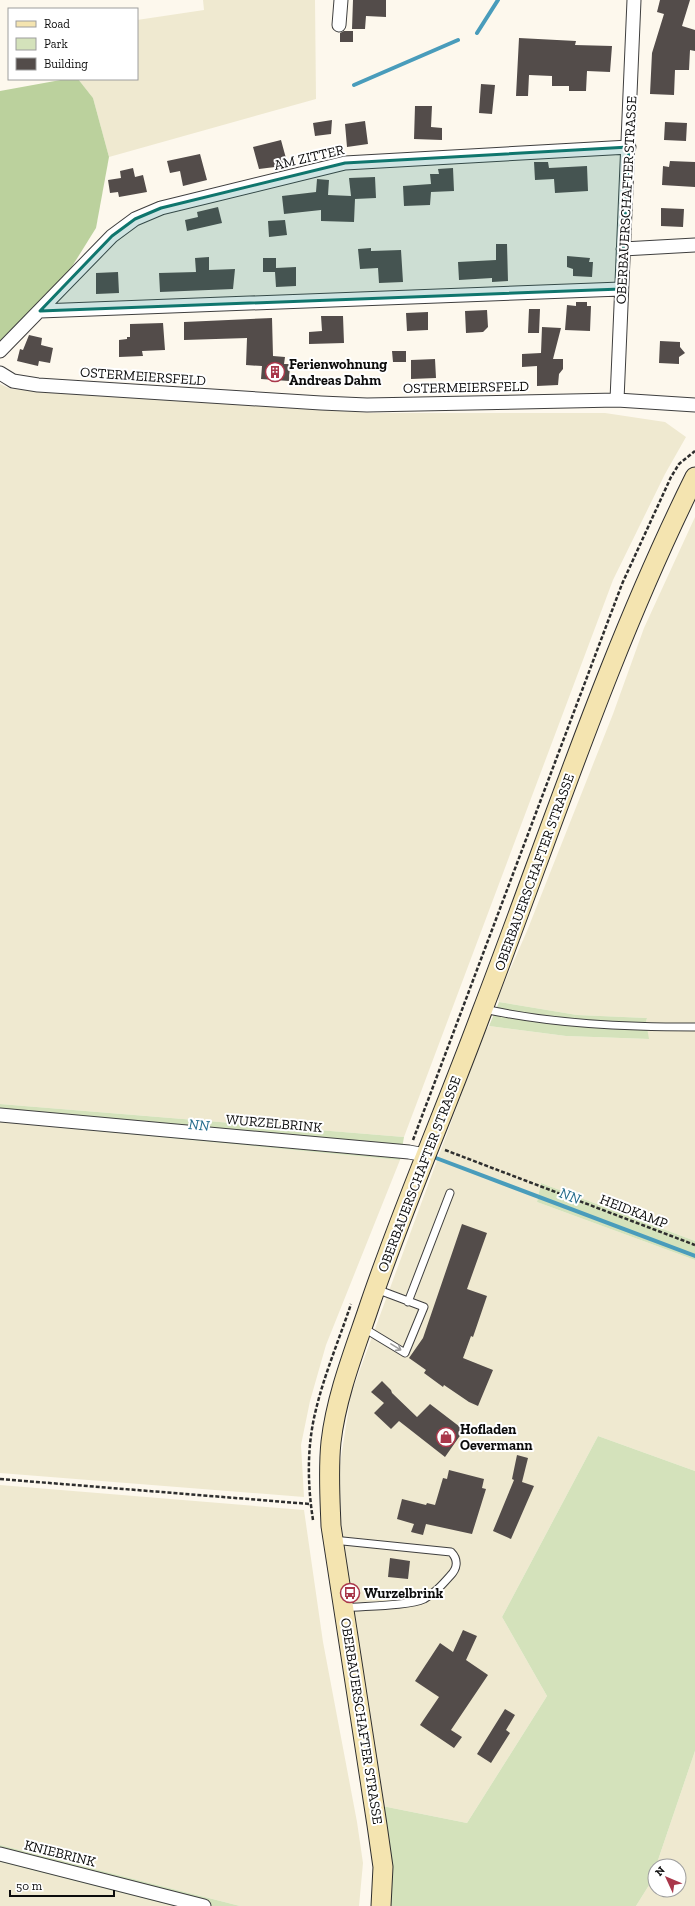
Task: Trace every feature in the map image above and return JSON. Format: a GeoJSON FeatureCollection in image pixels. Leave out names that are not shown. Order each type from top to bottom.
{"type":"FeatureCollection","features":[{"type":"Feature","properties":{"kind":"main road","name":"OBERBAUERSCHAFTER STRASSE"},"geometry":{"type":"LineString","coordinates":[[381,1906],[383,1867],[333,1540],[329,1484],[331,1440],[345,1377],[421,1150],[483,1008],[630,617],[695,477]]}},
{"type":"Feature","properties":{"kind":"street"},"geometry":{"type":"LineString","coordinates":[[339,25],[340,0]]}},
{"type":"Feature","properties":{"kind":"street","name":"OBERBAUERSCHAFTER STRASSE"},"geometry":{"type":"LineString","coordinates":[[617,400],[621,289],[629,147],[634,0]]}},
{"type":"Feature","properties":{"kind":"street","name":"AM ZITTER"},"geometry":{"type":"LineString","coordinates":[[0,351],[40,311],[76,271],[112,236],[135,219],[161,208],[345,163],[629,147]]}},
{"type":"Feature","properties":{"kind":"street"},"geometry":{"type":"LineString","coordinates":[[623,249],[695,245]]}},
{"type":"Feature","properties":{"kind":"street"},"geometry":{"type":"LineString","coordinates":[[40,311],[621,289]]}},
{"type":"Feature","properties":{"kind":"street","name":"OSTERMEIERSFELD"},"geometry":{"type":"LineString","coordinates":[[0,373],[13,381],[38,385],[321,403],[367,405],[617,400],[695,405]]}},
{"type":"Feature","properties":{"kind":"street","name":"WURZELBRINK"},"geometry":{"type":"LineString","coordinates":[[0,1115],[421,1150]]}},
{"type":"Feature","properties":{"kind":"street","name":"KNIEBRINK"},"geometry":{"type":"LineString","coordinates":[[0,1854],[204,1906]]}},
{"type":"Feature","properties":{"kind":"lane"},"geometry":{"type":"LineString","coordinates":[[483,1008],[552,1021],[599,1025],[695,1027]]}},
{"type":"Feature","properties":{"kind":"lane"},"geometry":{"type":"LineString","coordinates":[[408,1302],[450,1193]]}},
{"type":"Feature","properties":{"kind":"lane"},"geometry":{"type":"LineString","coordinates":[[362,1327],[405,1353],[424,1307],[375,1289]]}},
{"type":"Feature","properties":{"kind":"lane"},"geometry":{"type":"LineString","coordinates":[[333,1540],[451,1552],[455,1556],[457,1564],[450,1577],[435,1592],[424,1599],[413,1603],[344,1608]]}},
{"type":"Feature","properties":{"kind":"path"},"geometry":{"type":"LineString","coordinates":[[421,1150],[622,584],[671,477],[679,464],[695,451]]}},
{"type":"Feature","properties":{"kind":"path","name":"HEIDKAMP"},"geometry":{"type":"LineString","coordinates":[[421,1150],[543,1187],[695,1245]]}},
{"type":"Feature","properties":{"kind":"path"},"geometry":{"type":"LineString","coordinates":[[314,1526],[308,1475],[313,1423],[324,1383],[352,1302]]}},
{"type":"Feature","properties":{"kind":"path"},"geometry":{"type":"LineString","coordinates":[[0,1479],[330,1505]]}},
{"type":"Feature","properties":{"kind":"highlighted area"},"geometry":{"type":"Polygon","coordinates":[[[629,147],[621,289],[40,311],[112,236],[135,219],[161,208],[345,163],[629,147]]]}},
{"type":"Feature","properties":{"kind":"shaded area"},"geometry":{"type":"Polygon","coordinates":[[[203,0],[315,0],[316,99],[109,157],[93,98],[79,80],[138,80],[138,20],[204,10],[203,0]]]}},
{"type":"Feature","properties":{"kind":"shaded area"},"geometry":{"type":"Polygon","coordinates":[[[0,384],[11,389],[60,393],[371,413],[605,413],[665,422],[686,437],[665,474],[613,580],[404,1137],[0,1104],[0,384]]]}},
{"type":"Feature","properties":{"kind":"shaded area"},"geometry":{"type":"Polygon","coordinates":[[[695,517],[695,1241],[541,1183],[537,1202],[695,1260],[695,1471],[598,1436],[502,1617],[547,1696],[467,1823],[382,1806],[341,1530],[339,1470],[351,1394],[484,1033],[489,1026],[566,1036],[648,1039],[647,1018],[577,1015],[499,1002],[498,997],[527,931],[613,714],[644,628],[695,517]]]}},
{"type":"Feature","properties":{"kind":"shaded area"},"geometry":{"type":"Polygon","coordinates":[[[0,1122],[400,1160],[326,1345],[310,1401],[301,1445],[304,1497],[0,1473],[0,1122]]]}},
{"type":"Feature","properties":{"kind":"shaded area"},"geometry":{"type":"Polygon","coordinates":[[[0,1485],[304,1510],[323,1642],[357,1822],[363,1863],[359,1906],[240,1906],[0,1845],[0,1485]]]}},
{"type":"Feature","properties":{"kind":"shaded area"},"geometry":{"type":"Polygon","coordinates":[[[695,1751],[695,1906],[636,1906],[647,1888],[647,1898],[687,1898],[687,1858],[659,1858],[695,1751]]]}},
{"type":"Feature","properties":{"kind":"shaded area"},"geometry":{"type":"Polygon","coordinates":[[[0,1862],[173,1906],[0,1906],[0,1862]]]}},
{"type":"Feature","properties":{"kind":"green space"},"geometry":{"type":"Polygon","coordinates":[[[60,80],[79,80],[93,98],[109,157],[96,228],[68,273],[0,349],[0,91],[60,80]]]}},
{"type":"Feature","properties":{"kind":"green space"},"geometry":{"type":"Polygon","coordinates":[[[499,1002],[577,1015],[647,1018],[646,1022],[649,1039],[566,1036],[489,1026],[499,1002]]]}},
{"type":"Feature","properties":{"kind":"green space"},"geometry":{"type":"Polygon","coordinates":[[[0,1104],[404,1137],[400,1160],[0,1122],[0,1104]]]}},
{"type":"Feature","properties":{"kind":"green space"},"geometry":{"type":"Polygon","coordinates":[[[541,1183],[695,1241],[695,1260],[537,1202],[541,1183]]]}},
{"type":"Feature","properties":{"kind":"green space"},"geometry":{"type":"Polygon","coordinates":[[[598,1436],[695,1471],[695,1751],[659,1858],[647,1858],[647,1888],[636,1906],[389,1906],[382,1806],[467,1823],[547,1696],[502,1617],[598,1436]]]}},
{"type":"Feature","properties":{"kind":"green space"},"geometry":{"type":"Polygon","coordinates":[[[0,1845],[240,1906],[173,1906],[0,1862],[0,1845]]]}},
{"type":"Feature","properties":{"kind":"building"},"geometry":{"type":"Polygon","coordinates":[[[353,0],[386,0],[386,17],[366,16],[365,29],[352,29],[353,0]]]}},
{"type":"Feature","properties":{"kind":"building"},"geometry":{"type":"Polygon","coordinates":[[[660,0],[690,0],[682,26],[695,30],[695,51],[690,50],[689,70],[675,70],[674,95],[650,94],[652,53],[664,14],[657,12],[660,0]]]}},
{"type":"Feature","properties":{"kind":"building"},"geometry":{"type":"Polygon","coordinates":[[[344,31],[353,31],[353,42],[340,42],[340,33],[344,31]]]}},
{"type":"Feature","properties":{"kind":"building"},"geometry":{"type":"Polygon","coordinates":[[[519,38],[576,41],[575,45],[612,46],[610,72],[587,71],[586,91],[569,91],[569,86],[552,86],[552,76],[529,75],[528,96],[516,96],[519,38]]]}},
{"type":"Feature","properties":{"kind":"building"},"geometry":{"type":"Polygon","coordinates":[[[481,84],[495,85],[492,114],[479,113],[481,84]]]}},
{"type":"Feature","properties":{"kind":"building"},"geometry":{"type":"Polygon","coordinates":[[[415,106],[432,106],[431,127],[442,128],[442,140],[414,139],[415,106]]]}},
{"type":"Feature","properties":{"kind":"building"},"geometry":{"type":"Polygon","coordinates":[[[332,120],[331,134],[315,136],[313,123],[332,120]]]}},
{"type":"Feature","properties":{"kind":"building"},"geometry":{"type":"Polygon","coordinates":[[[365,121],[368,144],[347,147],[345,124],[365,121]]]}},
{"type":"Feature","properties":{"kind":"building"},"geometry":{"type":"Polygon","coordinates":[[[665,122],[687,123],[686,141],[664,140],[665,122]]]}},
{"type":"Feature","properties":{"kind":"building"},"geometry":{"type":"Polygon","coordinates":[[[281,140],[287,162],[274,165],[275,167],[259,169],[253,147],[281,140]]]}},
{"type":"Feature","properties":{"kind":"building"},"geometry":{"type":"Polygon","coordinates":[[[200,154],[207,180],[183,186],[180,171],[170,173],[167,161],[200,154]]]}},
{"type":"Feature","properties":{"kind":"building"},"geometry":{"type":"Polygon","coordinates":[[[670,161],[695,162],[695,187],[662,185],[663,166],[669,167],[670,161]]]}},
{"type":"Feature","properties":{"kind":"building"},"geometry":{"type":"Polygon","coordinates":[[[534,162],[548,162],[549,168],[587,166],[588,191],[555,193],[554,179],[535,180],[534,162]]]}},
{"type":"Feature","properties":{"kind":"building"},"geometry":{"type":"Polygon","coordinates":[[[133,168],[135,177],[143,175],[147,192],[119,197],[118,192],[110,193],[108,180],[121,178],[120,171],[133,168]]]}},
{"type":"Feature","properties":{"kind":"building"},"geometry":{"type":"Polygon","coordinates":[[[453,168],[454,191],[431,192],[430,205],[404,206],[403,186],[431,184],[430,174],[439,174],[438,169],[453,168]]]}},
{"type":"Feature","properties":{"kind":"building"},"geometry":{"type":"Polygon","coordinates":[[[375,177],[376,198],[355,199],[354,222],[321,221],[321,210],[284,214],[282,196],[316,192],[317,179],[329,180],[328,195],[351,196],[349,178],[375,177]]]}},
{"type":"Feature","properties":{"kind":"building"},"geometry":{"type":"Polygon","coordinates":[[[218,207],[222,223],[187,231],[185,220],[198,217],[197,212],[218,207]]]}},
{"type":"Feature","properties":{"kind":"building"},"geometry":{"type":"Polygon","coordinates":[[[661,208],[684,209],[683,227],[661,226],[661,208]]]}},
{"type":"Feature","properties":{"kind":"building"},"geometry":{"type":"Polygon","coordinates":[[[285,220],[287,235],[269,237],[268,221],[285,220]]]}},
{"type":"Feature","properties":{"kind":"building"},"geometry":{"type":"Polygon","coordinates":[[[496,244],[507,244],[508,281],[492,282],[492,278],[459,280],[458,262],[496,260],[496,244]]]}},
{"type":"Feature","properties":{"kind":"building"},"geometry":{"type":"Polygon","coordinates":[[[371,248],[371,251],[401,250],[403,282],[379,283],[378,268],[360,269],[358,249],[371,248]]]}},
{"type":"Feature","properties":{"kind":"building"},"geometry":{"type":"Polygon","coordinates":[[[567,256],[590,258],[589,262],[593,262],[592,277],[573,276],[573,269],[567,267],[567,256]]]}},
{"type":"Feature","properties":{"kind":"building"},"geometry":{"type":"Polygon","coordinates":[[[209,257],[209,270],[235,269],[233,289],[160,292],[159,273],[196,272],[195,258],[209,257]]]}},
{"type":"Feature","properties":{"kind":"building"},"geometry":{"type":"Polygon","coordinates":[[[263,258],[276,258],[276,268],[296,267],[296,286],[276,287],[275,272],[263,272],[263,258]]]}},
{"type":"Feature","properties":{"kind":"building"},"geometry":{"type":"Polygon","coordinates":[[[118,272],[119,293],[96,294],[96,273],[118,272]]]}},
{"type":"Feature","properties":{"kind":"building"},"geometry":{"type":"Polygon","coordinates":[[[576,302],[587,302],[587,306],[591,306],[590,331],[565,330],[567,305],[576,306],[576,302]]]}},
{"type":"Feature","properties":{"kind":"building"},"geometry":{"type":"Polygon","coordinates":[[[529,309],[540,309],[539,333],[528,333],[529,309]]]}},
{"type":"Feature","properties":{"kind":"building"},"geometry":{"type":"Polygon","coordinates":[[[487,310],[488,327],[483,332],[466,333],[465,311],[487,310]]]}},
{"type":"Feature","properties":{"kind":"building"},"geometry":{"type":"Polygon","coordinates":[[[428,312],[428,330],[407,331],[406,313],[428,312]]]}},
{"type":"Feature","properties":{"kind":"building"},"geometry":{"type":"Polygon","coordinates":[[[321,316],[343,316],[344,343],[309,344],[309,332],[322,331],[321,316]]]}},
{"type":"Feature","properties":{"kind":"building"},"geometry":{"type":"Polygon","coordinates":[[[272,318],[273,356],[285,357],[284,364],[290,364],[289,381],[261,379],[262,366],[246,365],[247,338],[184,340],[184,322],[272,318]]]}},
{"type":"Feature","properties":{"kind":"building"},"geometry":{"type":"Polygon","coordinates":[[[163,323],[165,350],[142,351],[143,356],[119,357],[119,340],[130,337],[130,324],[163,323]]]}},
{"type":"Feature","properties":{"kind":"building"},"geometry":{"type":"Polygon","coordinates":[[[542,327],[561,328],[553,359],[563,359],[563,369],[559,374],[558,385],[537,386],[537,366],[522,367],[522,354],[541,353],[542,327]]]}},
{"type":"Feature","properties":{"kind":"building"},"geometry":{"type":"Polygon","coordinates":[[[29,335],[42,338],[41,345],[53,348],[50,363],[39,361],[38,366],[17,361],[20,349],[23,350],[29,335]]]}},
{"type":"Feature","properties":{"kind":"building"},"geometry":{"type":"Polygon","coordinates":[[[660,341],[680,342],[680,347],[685,353],[679,357],[679,364],[659,363],[660,341]]]}},
{"type":"Feature","properties":{"kind":"building"},"geometry":{"type":"Polygon","coordinates":[[[392,351],[406,351],[406,362],[393,362],[392,351]]]}},
{"type":"Feature","properties":{"kind":"building"},"geometry":{"type":"Polygon","coordinates":[[[435,359],[436,378],[411,379],[411,360],[435,359]]]}},
{"type":"Feature","properties":{"kind":"building"},"geometry":{"type":"Polygon","coordinates":[[[462,1224],[487,1233],[467,1289],[487,1296],[473,1337],[471,1336],[463,1358],[493,1370],[478,1406],[469,1402],[444,1385],[443,1387],[424,1373],[426,1370],[409,1358],[423,1338],[462,1224]]]}},
{"type":"Feature","properties":{"kind":"building"},"geometry":{"type":"Polygon","coordinates":[[[382,1381],[417,1417],[430,1404],[464,1430],[445,1457],[399,1421],[391,1429],[374,1413],[384,1403],[371,1392],[382,1381]]]}},
{"type":"Feature","properties":{"kind":"building"},"geometry":{"type":"Polygon","coordinates":[[[517,1455],[528,1458],[522,1482],[534,1486],[511,1539],[493,1531],[514,1480],[512,1479],[517,1455]]]}},
{"type":"Feature","properties":{"kind":"building"},"geometry":{"type":"Polygon","coordinates":[[[449,1470],[484,1479],[482,1488],[486,1489],[472,1534],[426,1524],[423,1535],[411,1532],[414,1524],[397,1519],[402,1499],[426,1505],[427,1503],[435,1505],[443,1478],[447,1479],[449,1470]]]}},
{"type":"Feature","properties":{"kind":"building"},"geometry":{"type":"Polygon","coordinates":[[[390,1558],[410,1561],[408,1579],[388,1577],[390,1558]]]}},
{"type":"Feature","properties":{"kind":"building"},"geometry":{"type":"Polygon","coordinates":[[[463,1630],[477,1636],[466,1660],[488,1675],[451,1730],[462,1737],[454,1748],[420,1725],[439,1697],[415,1681],[440,1643],[453,1652],[463,1630]]]}},
{"type":"Feature","properties":{"kind":"building"},"geometry":{"type":"Polygon","coordinates":[[[505,1709],[515,1715],[506,1730],[510,1733],[491,1763],[477,1754],[505,1709]]]}},
{"type":"Feature","properties":{"kind":"waterway"},"geometry":{"type":"LineString","coordinates":[[477,33],[498,0]]}},
{"type":"Feature","properties":{"kind":"waterway"},"geometry":{"type":"LineString","coordinates":[[354,85],[458,40]]}},
{"type":"Feature","properties":{"kind":"waterway","name":"NN"},"geometry":{"type":"LineString","coordinates":[[436,1158],[695,1256]]}},
{"type":"Feature","properties":{"kind":"place","name":"Ferienwohnung Andreas Dahm"},"geometry":{"type":"Point","coordinates":[275,372]}},
{"type":"Feature","properties":{"kind":"place","name":"Hofladen Oevermann"},"geometry":{"type":"Point","coordinates":[446,1437]}},
{"type":"Feature","properties":{"kind":"place","name":"Wurzelbrink"},"geometry":{"type":"Point","coordinates":[350,1593]}}]}
